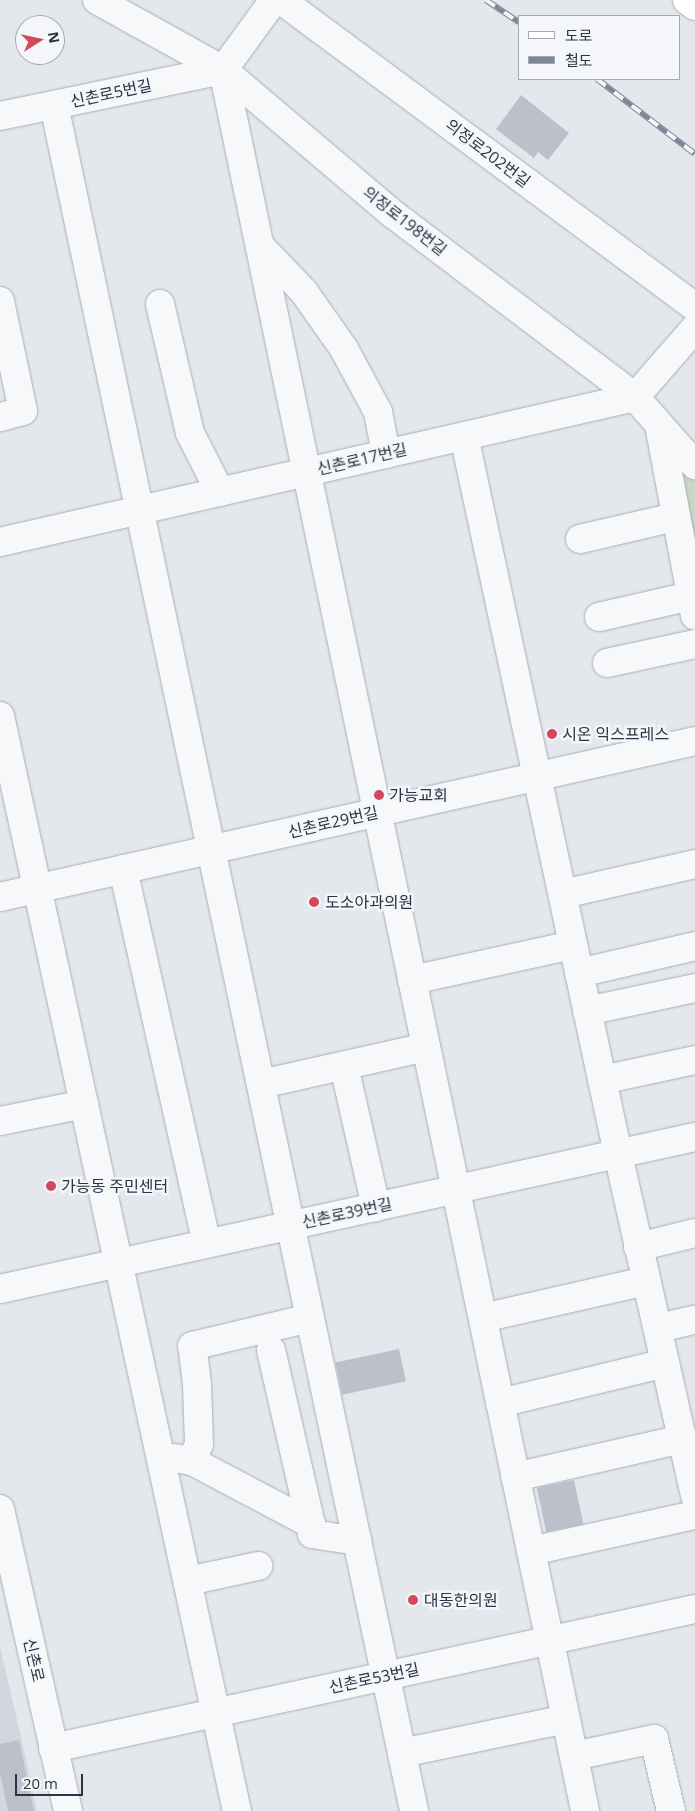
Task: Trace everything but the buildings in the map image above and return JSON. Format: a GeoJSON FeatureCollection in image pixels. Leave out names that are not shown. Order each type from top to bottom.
{"type":"FeatureCollection","features":[{"type":"Feature","properties":{"kind":"main road"},"geometry":{"type":"LineString","coordinates":[[686,0],[695,6]]}},
{"type":"Feature","properties":{"kind":"street","name":"의정로198번길"},"geometry":{"type":"LineString","coordinates":[[97,0],[223,70],[393,214],[635,397],[695,465]]}},
{"type":"Feature","properties":{"kind":"street"},"geometry":{"type":"LineString","coordinates":[[274,0],[223,70],[585,1811]]}},
{"type":"Feature","properties":{"kind":"street","name":"의정로202번길"},"geometry":{"type":"LineString","coordinates":[[281,0],[695,307]]}},
{"type":"Feature","properties":{"kind":"street","name":"신촌로5번길"},"geometry":{"type":"LineString","coordinates":[[0,116],[223,70]]}},
{"type":"Feature","properties":{"kind":"street"},"geometry":{"type":"LineString","coordinates":[[54,105],[414,1811]]}},
{"type":"Feature","properties":{"kind":"street"},"geometry":{"type":"LineString","coordinates":[[260,246],[304,292],[344,348],[378,412],[386,454]]}},
{"type":"Feature","properties":{"kind":"street"},"geometry":{"type":"LineString","coordinates":[[0,301],[23,411],[0,417]]}},
{"type":"Feature","properties":{"kind":"street"},"geometry":{"type":"LineString","coordinates":[[160,304],[190,433],[220,492]]}},
{"type":"Feature","properties":{"kind":"street"},"geometry":{"type":"LineString","coordinates":[[635,397],[695,328]]}},
{"type":"Feature","properties":{"kind":"street","name":"신촌로17번길"},"geometry":{"type":"LineString","coordinates":[[0,542],[635,397]]}},
{"type":"Feature","properties":{"kind":"street"},"geometry":{"type":"LineString","coordinates":[[599,617],[693,606],[659,425]]}},
{"type":"Feature","properties":{"kind":"street"},"geometry":{"type":"LineString","coordinates":[[464,436],[638,1246],[659,1328],[665,1363],[688,1450],[695,1495]]}},
{"type":"Feature","properties":{"kind":"street"},"geometry":{"type":"LineString","coordinates":[[580,538],[675,517]]}},
{"type":"Feature","properties":{"kind":"street"},"geometry":{"type":"LineString","coordinates":[[606,663],[695,644]]}},
{"type":"Feature","properties":{"kind":"street"},"geometry":{"type":"LineString","coordinates":[[0,716],[238,1811]]}},
{"type":"Feature","properties":{"kind":"street","name":"신촌로29번길"},"geometry":{"type":"LineString","coordinates":[[0,897],[695,741]]}},
{"type":"Feature","properties":{"kind":"street"},"geometry":{"type":"LineString","coordinates":[[563,894],[695,864]]}},
{"type":"Feature","properties":{"kind":"street"},"geometry":{"type":"LineString","coordinates":[[123,869],[207,1244]]}},
{"type":"Feature","properties":{"kind":"street"},"geometry":{"type":"LineString","coordinates":[[412,980],[573,945]]}},
{"type":"Feature","properties":{"kind":"street"},"geometry":{"type":"LineString","coordinates":[[579,972],[695,946]]}},
{"type":"Feature","properties":{"kind":"street"},"geometry":{"type":"LineString","coordinates":[[588,1011],[695,988]]}},
{"type":"Feature","properties":{"kind":"street"},"geometry":{"type":"LineString","coordinates":[[260,1084],[426,1047]]}},
{"type":"Feature","properties":{"kind":"street"},"geometry":{"type":"LineString","coordinates":[[602,1080],[695,1060]]}},
{"type":"Feature","properties":{"kind":"street"},"geometry":{"type":"LineString","coordinates":[[344,1066],[376,1207]]}},
{"type":"Feature","properties":{"kind":"street"},"geometry":{"type":"LineString","coordinates":[[0,1122],[84,1104]]}},
{"type":"Feature","properties":{"kind":"street","name":"신촌로39번길"},"geometry":{"type":"LineString","coordinates":[[0,1289],[695,1137]]}},
{"type":"Feature","properties":{"kind":"street"},"geometry":{"type":"LineString","coordinates":[[638,1246],[695,1233]]}},
{"type":"Feature","properties":{"kind":"street"},"geometry":{"type":"LineString","coordinates":[[482,1318],[646,1280]]}},
{"type":"Feature","properties":{"kind":"street"},"geometry":{"type":"LineString","coordinates":[[192,1461],[199,1444],[197,1384],[192,1346],[310,1318]]}},
{"type":"Feature","properties":{"kind":"street"},"geometry":{"type":"LineString","coordinates":[[659,1328],[695,1320]]}},
{"type":"Feature","properties":{"kind":"street"},"geometry":{"type":"LineString","coordinates":[[271,1350],[312,1534],[357,1541]]}},
{"type":"Feature","properties":{"kind":"street"},"geometry":{"type":"LineString","coordinates":[[500,1403],[665,1363]]}},
{"type":"Feature","properties":{"kind":"street"},"geometry":{"type":"LineString","coordinates":[[515,1477],[688,1450]]}},
{"type":"Feature","properties":{"kind":"street"},"geometry":{"type":"LineString","coordinates":[[160,1455],[192,1461],[311,1524]]}},
{"type":"Feature","properties":{"kind":"street","name":"신촌로"},"geometry":{"type":"LineString","coordinates":[[0,1509],[68,1811]]}},
{"type":"Feature","properties":{"kind":"street"},"geometry":{"type":"LineString","coordinates":[[531,1551],[695,1515]]}},
{"type":"Feature","properties":{"kind":"street"},"geometry":{"type":"LineString","coordinates":[[188,1581],[258,1566]]}},
{"type":"Feature","properties":{"kind":"street","name":"신촌로53번길"},"geometry":{"type":"LineString","coordinates":[[53,1748],[695,1609]]}},
{"type":"Feature","properties":{"kind":"street"},"geometry":{"type":"LineString","coordinates":[[402,1753],[566,1719]]}},
{"type":"Feature","properties":{"kind":"street"},"geometry":{"type":"LineString","coordinates":[[574,1756],[654,1739],[670,1811]]}},
{"type":"Feature","properties":{"kind":"shaded area"},"geometry":{"type":"Polygon","coordinates":[[[0,1647],[21,1737],[37,1811],[0,1811],[0,1647]]]}},
{"type":"Feature","properties":{"kind":"green space"},"geometry":{"type":"Polygon","coordinates":[[[668,450],[695,479],[695,579],[668,450]]]}},
{"type":"Feature","properties":{"kind":"railway"},"geometry":{"type":"LineString","coordinates":[[486,0],[518,21]]}},
{"type":"Feature","properties":{"kind":"railway"},"geometry":{"type":"LineString","coordinates":[[598,80],[695,154]]}},
{"type":"Feature","properties":{"kind":"place","name":"시온 익스프레스"},"geometry":{"type":"Point","coordinates":[552,734]}},
{"type":"Feature","properties":{"kind":"place","name":"가능교회"},"geometry":{"type":"Point","coordinates":[379,795]}},
{"type":"Feature","properties":{"kind":"place","name":"도소아과의원"},"geometry":{"type":"Point","coordinates":[314,902]}},
{"type":"Feature","properties":{"kind":"place","name":"가능동 주민센터"},"geometry":{"type":"Point","coordinates":[51,1186]}},
{"type":"Feature","properties":{"kind":"place","name":"대동한의원"},"geometry":{"type":"Point","coordinates":[413,1600]}}]}
